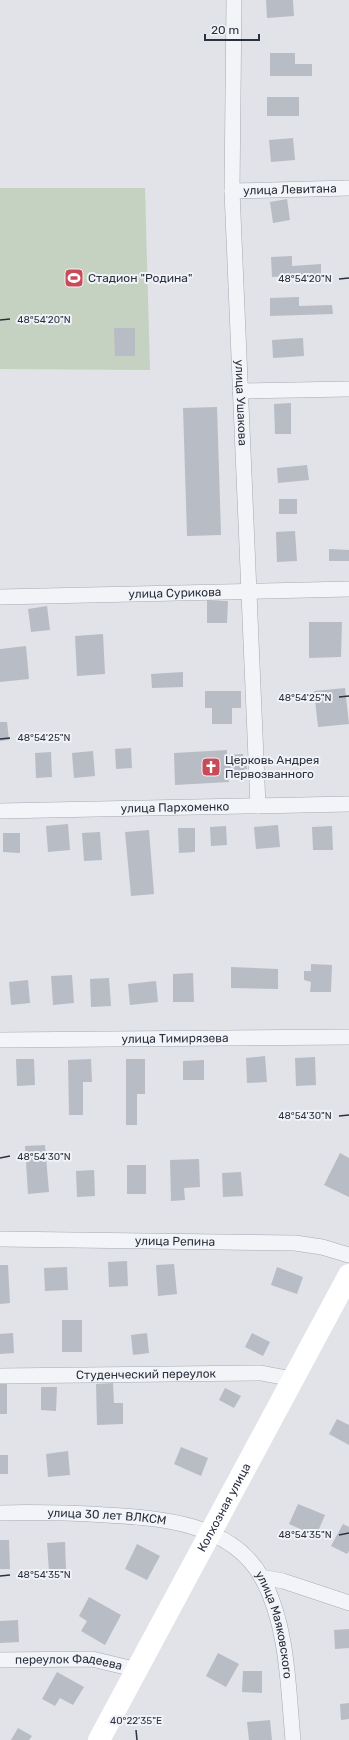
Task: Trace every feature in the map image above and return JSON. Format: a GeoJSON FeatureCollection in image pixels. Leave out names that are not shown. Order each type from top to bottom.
{"type":"FeatureCollection","features":[{"type":"Feature","properties":{"kind":"main road","name":"Колхозная улица"},"geometry":{"type":"LineString","coordinates":[[100,1739],[292,1379],[349,1276]]}},
{"type":"Feature","properties":{"kind":"street","name":"улица Ушакова"},"geometry":{"type":"LineString","coordinates":[[234,0],[232,191],[258,806]]}},
{"type":"Feature","properties":{"kind":"street","name":"улица Левитана"},"geometry":{"type":"LineString","coordinates":[[232,191],[349,188]]}},
{"type":"Feature","properties":{"kind":"street"},"geometry":{"type":"LineString","coordinates":[[240,391],[349,389]]}},
{"type":"Feature","properties":{"kind":"street","name":"улица Сурикова"},"geometry":{"type":"LineString","coordinates":[[0,597],[349,589]]}},
{"type":"Feature","properties":{"kind":"street","name":"улица Пархоменко"},"geometry":{"type":"LineString","coordinates":[[0,811],[349,804]]}},
{"type":"Feature","properties":{"kind":"street","name":"улица Тимирязева"},"geometry":{"type":"LineString","coordinates":[[0,1040],[349,1037]]}},
{"type":"Feature","properties":{"kind":"street","name":"улица Репина"},"geometry":{"type":"LineString","coordinates":[[0,1239],[295,1243],[349,1255]]}},
{"type":"Feature","properties":{"kind":"street","name":"Студенческий переулок"},"geometry":{"type":"LineString","coordinates":[[0,1376],[261,1373],[292,1379]]}},
{"type":"Feature","properties":{"kind":"street","name":"улица 30 лет ВЛКСМ"},"geometry":{"type":"LineString","coordinates":[[0,1513],[60,1512],[142,1517],[177,1522],[211,1533]]}},
{"type":"Feature","properties":{"kind":"street","name":"улица Маяковского"},"geometry":{"type":"LineString","coordinates":[[211,1533],[230,1544],[245,1556],[261,1577],[278,1622],[286,1663],[293,1740]]}},
{"type":"Feature","properties":{"kind":"street"},"geometry":{"type":"LineString","coordinates":[[261,1577],[283,1580],[349,1603]]}},
{"type":"Feature","properties":{"kind":"street","name":"переулок Фадеева"},"geometry":{"type":"LineString","coordinates":[[0,1660],[92,1660],[138,1670]]}},
{"type":"Feature","properties":{"kind":"green space","name":"Стадион \"Родина\""},"geometry":{"type":"Polygon","coordinates":[[[0,188],[145,188],[150,370],[0,369],[0,188]]]}},
{"type":"Feature","properties":{"kind":"building"},"geometry":{"type":"Polygon","coordinates":[[[266,0],[293,0],[294,16],[267,18],[266,0]]]}},
{"type":"Feature","properties":{"kind":"building"},"geometry":{"type":"Polygon","coordinates":[[[270,53],[295,53],[295,64],[312,64],[312,76],[270,76],[270,53]]]}},
{"type":"Feature","properties":{"kind":"building"},"geometry":{"type":"Polygon","coordinates":[[[267,97],[299,97],[299,116],[267,116],[267,97]]]}},
{"type":"Feature","properties":{"kind":"building"},"geometry":{"type":"Polygon","coordinates":[[[293,138],[295,160],[271,162],[269,140],[293,138]]]}},
{"type":"Feature","properties":{"kind":"building"},"geometry":{"type":"Polygon","coordinates":[[[287,199],[290,220],[273,223],[270,202],[287,199]]]}},
{"type":"Feature","properties":{"kind":"building"},"geometry":{"type":"Polygon","coordinates":[[[292,256],[292,266],[321,264],[321,274],[272,277],[271,257],[292,256]]]}},
{"type":"Feature","properties":{"kind":"building"},"geometry":{"type":"Polygon","coordinates":[[[299,297],[299,306],[332,305],[333,314],[270,316],[270,298],[299,297]]]}},
{"type":"Feature","properties":{"kind":"building"},"geometry":{"type":"Polygon","coordinates":[[[114,328],[135,328],[135,356],[115,356],[114,328]]]}},
{"type":"Feature","properties":{"kind":"building"},"geometry":{"type":"Polygon","coordinates":[[[303,338],[304,356],[273,358],[272,340],[303,338]]]}},
{"type":"Feature","properties":{"kind":"building"},"geometry":{"type":"Polygon","coordinates":[[[291,403],[291,434],[275,434],[274,404],[291,403]]]}},
{"type":"Feature","properties":{"kind":"building"},"geometry":{"type":"Polygon","coordinates":[[[217,407],[221,535],[187,536],[183,408],[217,407]]]}},
{"type":"Feature","properties":{"kind":"building"},"geometry":{"type":"Polygon","coordinates":[[[307,465],[309,480],[278,483],[277,468],[307,465]]]}},
{"type":"Feature","properties":{"kind":"building"},"geometry":{"type":"Polygon","coordinates":[[[279,499],[297,499],[297,514],[279,514],[279,499]]]}},
{"type":"Feature","properties":{"kind":"building"},"geometry":{"type":"Polygon","coordinates":[[[295,531],[297,561],[277,562],[276,532],[295,531]]]}},
{"type":"Feature","properties":{"kind":"building"},"geometry":{"type":"Polygon","coordinates":[[[329,549],[349,550],[349,561],[329,561],[329,549]]]}},
{"type":"Feature","properties":{"kind":"building"},"geometry":{"type":"Polygon","coordinates":[[[207,600],[228,601],[227,623],[207,623],[207,600]]]}},
{"type":"Feature","properties":{"kind":"building"},"geometry":{"type":"Polygon","coordinates":[[[47,606],[50,630],[31,632],[28,609],[47,606]]]}},
{"type":"Feature","properties":{"kind":"building"},"geometry":{"type":"Polygon","coordinates":[[[309,622],[342,622],[341,657],[309,658],[309,622]]]}},
{"type":"Feature","properties":{"kind":"building"},"geometry":{"type":"Polygon","coordinates":[[[103,634],[105,674],[77,676],[75,636],[103,634]]]}},
{"type":"Feature","properties":{"kind":"building"},"geometry":{"type":"Polygon","coordinates":[[[26,646],[29,679],[0,682],[0,649],[26,646]]]}},
{"type":"Feature","properties":{"kind":"building"},"geometry":{"type":"Polygon","coordinates":[[[183,672],[183,687],[152,688],[151,674],[183,672]]]}},
{"type":"Feature","properties":{"kind":"building"},"geometry":{"type":"Polygon","coordinates":[[[345,688],[349,724],[318,727],[314,691],[345,688]]]}},
{"type":"Feature","properties":{"kind":"building"},"geometry":{"type":"Polygon","coordinates":[[[205,691],[241,691],[241,708],[232,708],[232,724],[212,724],[212,708],[205,708],[205,691]]]}},
{"type":"Feature","properties":{"kind":"building"},"geometry":{"type":"Polygon","coordinates":[[[0,722],[7,722],[9,740],[0,741],[0,722]]]}},
{"type":"Feature","properties":{"kind":"building"},"geometry":{"type":"Polygon","coordinates":[[[131,748],[132,768],[116,769],[115,749],[131,748]]]}},
{"type":"Feature","properties":{"kind":"building","name":"Церковь Андрея Первозванного"},"geometry":{"type":"Polygon","coordinates":[[[227,750],[227,755],[243,754],[247,769],[244,769],[245,777],[228,777],[229,782],[175,785],[174,753],[227,750]]]}},
{"type":"Feature","properties":{"kind":"building"},"geometry":{"type":"Polygon","coordinates":[[[93,751],[95,776],[74,778],[72,753],[93,751]]]}},
{"type":"Feature","properties":{"kind":"building"},"geometry":{"type":"Polygon","coordinates":[[[51,752],[52,777],[36,778],[35,753],[51,752]]]}},
{"type":"Feature","properties":{"kind":"building"},"geometry":{"type":"Polygon","coordinates":[[[68,824],[70,850],[48,852],[46,826],[68,824]]]}},
{"type":"Feature","properties":{"kind":"building"},"geometry":{"type":"Polygon","coordinates":[[[278,825],[280,847],[256,849],[254,827],[278,825]]]}},
{"type":"Feature","properties":{"kind":"building"},"geometry":{"type":"Polygon","coordinates":[[[226,826],[227,845],[211,846],[210,827],[226,826]]]}},
{"type":"Feature","properties":{"kind":"building"},"geometry":{"type":"Polygon","coordinates":[[[332,826],[333,850],[313,850],[312,827],[332,826]]]}},
{"type":"Feature","properties":{"kind":"building"},"geometry":{"type":"Polygon","coordinates":[[[178,828],[195,828],[195,852],[179,853],[178,828]]]}},
{"type":"Feature","properties":{"kind":"building"},"geometry":{"type":"Polygon","coordinates":[[[149,830],[154,894],[131,896],[125,832],[149,830]]]}},
{"type":"Feature","properties":{"kind":"building"},"geometry":{"type":"Polygon","coordinates":[[[100,832],[102,860],[84,861],[82,833],[100,832]]]}},
{"type":"Feature","properties":{"kind":"building"},"geometry":{"type":"Polygon","coordinates":[[[3,833],[20,833],[20,853],[3,852],[3,833]]]}},
{"type":"Feature","properties":{"kind":"building"},"geometry":{"type":"Polygon","coordinates":[[[311,964],[332,965],[331,992],[310,992],[311,982],[304,980],[304,971],[311,971],[311,964]]]}},
{"type":"Feature","properties":{"kind":"building"},"geometry":{"type":"Polygon","coordinates":[[[231,967],[278,969],[278,989],[231,988],[231,967]]]}},
{"type":"Feature","properties":{"kind":"building"},"geometry":{"type":"Polygon","coordinates":[[[193,973],[194,1002],[173,1002],[173,974],[193,973]]]}},
{"type":"Feature","properties":{"kind":"building"},"geometry":{"type":"Polygon","coordinates":[[[72,975],[74,1003],[53,1005],[51,976],[72,975]]]}},
{"type":"Feature","properties":{"kind":"building"},"geometry":{"type":"Polygon","coordinates":[[[109,978],[111,1006],[91,1007],[90,979],[109,978]]]}},
{"type":"Feature","properties":{"kind":"building"},"geometry":{"type":"Polygon","coordinates":[[[28,980],[30,1003],[11,1005],[9,982],[28,980]]]}},
{"type":"Feature","properties":{"kind":"building"},"geometry":{"type":"Polygon","coordinates":[[[156,981],[158,1002],[130,1005],[128,984],[156,981]]]}},
{"type":"Feature","properties":{"kind":"building"},"geometry":{"type":"Polygon","coordinates":[[[265,1056],[267,1082],[247,1083],[246,1058],[265,1056]]]}},
{"type":"Feature","properties":{"kind":"building"},"geometry":{"type":"Polygon","coordinates":[[[315,1057],[316,1085],[296,1086],[295,1058],[315,1057]]]}},
{"type":"Feature","properties":{"kind":"building"},"geometry":{"type":"Polygon","coordinates":[[[16,1059],[34,1059],[35,1085],[17,1086],[16,1059]]]}},
{"type":"Feature","properties":{"kind":"building"},"geometry":{"type":"Polygon","coordinates":[[[91,1059],[92,1082],[83,1082],[83,1115],[69,1115],[68,1060],[91,1059]]]}},
{"type":"Feature","properties":{"kind":"building"},"geometry":{"type":"Polygon","coordinates":[[[126,1059],[145,1059],[145,1094],[137,1094],[137,1125],[126,1125],[126,1059]]]}},
{"type":"Feature","properties":{"kind":"building"},"geometry":{"type":"Polygon","coordinates":[[[204,1060],[204,1080],[183,1080],[183,1061],[204,1060]]]}},
{"type":"Feature","properties":{"kind":"building"},"geometry":{"type":"Polygon","coordinates":[[[45,1145],[49,1192],[28,1194],[25,1146],[45,1145]]]}},
{"type":"Feature","properties":{"kind":"building"},"geometry":{"type":"Polygon","coordinates":[[[340,1153],[349,1158],[349,1197],[324,1185],[340,1153]]]}},
{"type":"Feature","properties":{"kind":"building"},"geometry":{"type":"Polygon","coordinates":[[[199,1159],[200,1187],[184,1188],[185,1200],[171,1201],[170,1160],[199,1159]]]}},
{"type":"Feature","properties":{"kind":"building"},"geometry":{"type":"Polygon","coordinates":[[[127,1165],[146,1165],[146,1194],[127,1194],[127,1165]]]}},
{"type":"Feature","properties":{"kind":"building"},"geometry":{"type":"Polygon","coordinates":[[[94,1170],[95,1196],[77,1197],[76,1171],[94,1170]]]}},
{"type":"Feature","properties":{"kind":"building"},"geometry":{"type":"Polygon","coordinates":[[[241,1172],[243,1196],[223,1197],[222,1173],[241,1172]]]}},
{"type":"Feature","properties":{"kind":"building"},"geometry":{"type":"Polygon","coordinates":[[[127,1261],[128,1286],[109,1287],[108,1262],[127,1261]]]}},
{"type":"Feature","properties":{"kind":"building"},"geometry":{"type":"Polygon","coordinates":[[[174,1264],[177,1294],[158,1296],[156,1265],[174,1264]]]}},
{"type":"Feature","properties":{"kind":"building"},"geometry":{"type":"Polygon","coordinates":[[[0,1265],[8,1265],[10,1303],[0,1304],[0,1265]]]}},
{"type":"Feature","properties":{"kind":"building"},"geometry":{"type":"Polygon","coordinates":[[[67,1267],[68,1290],[45,1291],[44,1268],[67,1267]]]}},
{"type":"Feature","properties":{"kind":"building"},"geometry":{"type":"Polygon","coordinates":[[[277,1267],[303,1277],[297,1294],[271,1285],[277,1267]]]}},
{"type":"Feature","properties":{"kind":"building"},"geometry":{"type":"Polygon","coordinates":[[[62,1320],[82,1320],[82,1352],[62,1352],[62,1320]]]}},
{"type":"Feature","properties":{"kind":"building"},"geometry":{"type":"Polygon","coordinates":[[[13,1333],[14,1353],[0,1354],[0,1334],[13,1333]]]}},
{"type":"Feature","properties":{"kind":"building"},"geometry":{"type":"Polygon","coordinates":[[[147,1333],[149,1353],[133,1355],[131,1335],[147,1333]]]}},
{"type":"Feature","properties":{"kind":"building"},"geometry":{"type":"Polygon","coordinates":[[[252,1333],[270,1342],[263,1356],[245,1347],[252,1333]]]}},
{"type":"Feature","properties":{"kind":"building"},"geometry":{"type":"Polygon","coordinates":[[[7,1382],[7,1414],[0,1414],[0,1383],[7,1382]]]}},
{"type":"Feature","properties":{"kind":"building"},"geometry":{"type":"Polygon","coordinates":[[[113,1383],[114,1403],[123,1403],[123,1424],[97,1425],[96,1384],[113,1383]]]}},
{"type":"Feature","properties":{"kind":"building"},"geometry":{"type":"Polygon","coordinates":[[[41,1387],[57,1387],[56,1411],[41,1410],[41,1387]]]}},
{"type":"Feature","properties":{"kind":"building"},"geometry":{"type":"Polygon","coordinates":[[[225,1388],[241,1396],[234,1408],[219,1400],[225,1388]]]}},
{"type":"Feature","properties":{"kind":"building"},"geometry":{"type":"Polygon","coordinates":[[[337,1419],[349,1425],[349,1445],[329,1434],[337,1419]]]}},
{"type":"Feature","properties":{"kind":"building"},"geometry":{"type":"Polygon","coordinates":[[[181,1447],[208,1458],[201,1476],[174,1464],[181,1447]]]}},
{"type":"Feature","properties":{"kind":"building"},"geometry":{"type":"Polygon","coordinates":[[[68,1451],[70,1475],[48,1477],[46,1454],[68,1451]]]}},
{"type":"Feature","properties":{"kind":"building"},"geometry":{"type":"Polygon","coordinates":[[[0,1455],[8,1455],[8,1474],[0,1474],[0,1455]]]}},
{"type":"Feature","properties":{"kind":"building"},"geometry":{"type":"Polygon","coordinates":[[[298,1504],[325,1515],[316,1536],[289,1524],[298,1504]]]}},
{"type":"Feature","properties":{"kind":"building"},"geometry":{"type":"Polygon","coordinates":[[[343,1524],[349,1527],[349,1551],[347,1554],[331,1546],[343,1524]]]}},
{"type":"Feature","properties":{"kind":"building"},"geometry":{"type":"Polygon","coordinates":[[[0,1540],[9,1540],[10,1569],[0,1569],[0,1540]]]}},
{"type":"Feature","properties":{"kind":"building"},"geometry":{"type":"Polygon","coordinates":[[[65,1542],[66,1570],[49,1571],[47,1543],[65,1542]]]}},
{"type":"Feature","properties":{"kind":"building"},"geometry":{"type":"Polygon","coordinates":[[[137,1544],[160,1556],[147,1580],[125,1569],[137,1544]]]}},
{"type":"Feature","properties":{"kind":"building"},"geometry":{"type":"Polygon","coordinates":[[[89,1597],[121,1615],[105,1645],[81,1631],[87,1621],[79,1616],[89,1597]]]}},
{"type":"Feature","properties":{"kind":"building"},"geometry":{"type":"Polygon","coordinates":[[[18,1620],[19,1642],[0,1643],[0,1621],[18,1620]]]}},
{"type":"Feature","properties":{"kind":"building"},"geometry":{"type":"Polygon","coordinates":[[[349,1629],[349,1648],[335,1649],[334,1630],[349,1629]]]}},
{"type":"Feature","properties":{"kind":"building"},"geometry":{"type":"Polygon","coordinates":[[[218,1653],[239,1664],[226,1687],[206,1676],[218,1653]]]}},
{"type":"Feature","properties":{"kind":"building"},"geometry":{"type":"Polygon","coordinates":[[[243,1671],[262,1671],[262,1693],[242,1692],[243,1671]]]}},
{"type":"Feature","properties":{"kind":"building"},"geometry":{"type":"Polygon","coordinates":[[[57,1672],[84,1687],[73,1705],[60,1698],[55,1706],[42,1699],[57,1672]]]}},
{"type":"Feature","properties":{"kind":"building"},"geometry":{"type":"Polygon","coordinates":[[[349,1703],[349,1719],[341,1720],[340,1704],[349,1703]]]}},
{"type":"Feature","properties":{"kind":"building"},"geometry":{"type":"Polygon","coordinates":[[[270,1720],[272,1740],[249,1740],[247,1722],[270,1720]]]}},
{"type":"Feature","properties":{"kind":"building"},"geometry":{"type":"Polygon","coordinates":[[[18,1728],[32,1736],[29,1740],[11,1740],[18,1728]]]}},
{"type":"Feature","properties":{"kind":"place","name":"Стадион \"Родина\""},"geometry":{"type":"Point","coordinates":[74,278]}},
{"type":"Feature","properties":{"kind":"place","name":"Церковь Андрея Первозванного"},"geometry":{"type":"Point","coordinates":[211,767]}}]}
